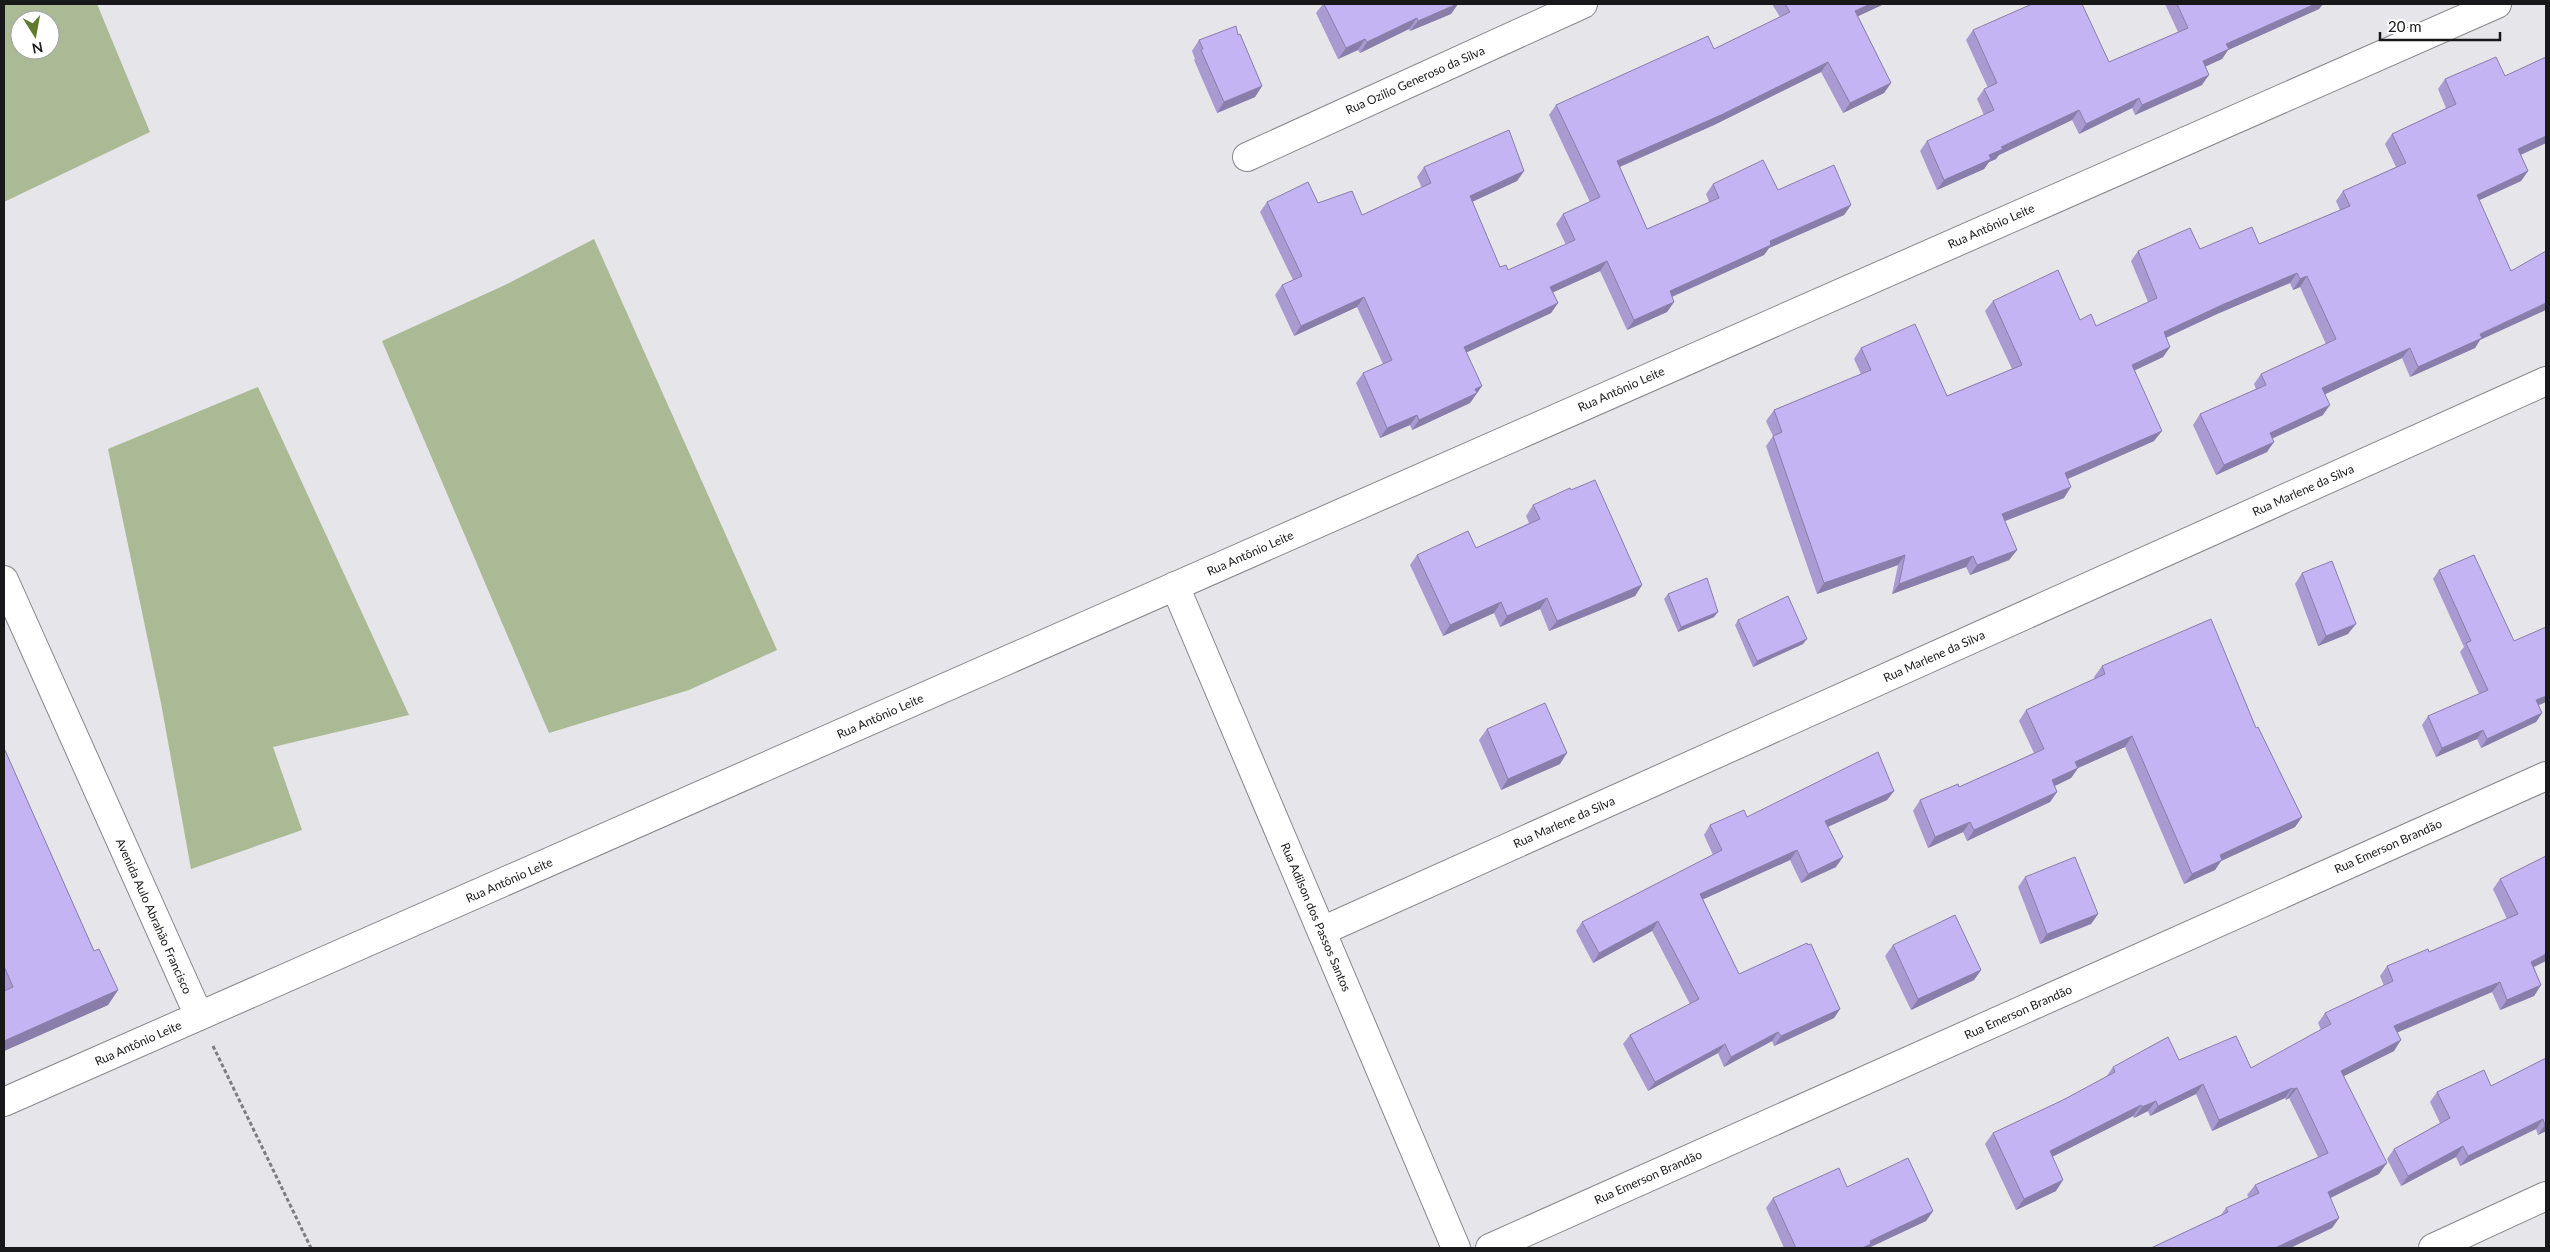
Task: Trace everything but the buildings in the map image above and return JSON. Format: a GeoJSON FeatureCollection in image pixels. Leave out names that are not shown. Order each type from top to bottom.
{"type":"FeatureCollection","features":[{"type":"Feature","properties":{"kind":"street","name":"Rua Ozílio Generoso da Silva"},"geometry":{"type":"LineString","coordinates":[[1247,157],[1583,4]]}},
{"type":"Feature","properties":{"kind":"street","name":"Rua Antônio Leite"},"geometry":{"type":"LineString","coordinates":[[4,1102],[2497,4]]}},
{"type":"Feature","properties":{"kind":"street","name":"Rua Marlene da Silva"},"geometry":{"type":"LineString","coordinates":[[1322,931],[2546,381]]}},
{"type":"Feature","properties":{"kind":"street","name":"Avenida Aulo Abrahão Francisco"},"geometry":{"type":"LineString","coordinates":[[4,580],[199,1016]]}},
{"type":"Feature","properties":{"kind":"street","name":"Rua Adilson dos Passos Santos"},"geometry":{"type":"LineString","coordinates":[[1175,586],[1456,1248]]}},
{"type":"Feature","properties":{"kind":"street","name":"Rua Emerson Brandão"},"geometry":{"type":"LineString","coordinates":[[1490,1248],[2546,776]]}},
{"type":"Feature","properties":{"kind":"street"},"geometry":{"type":"LineString","coordinates":[[2433,1248],[2546,1196]]}},
{"type":"Feature","properties":{"kind":"path"},"geometry":{"type":"LineString","coordinates":[[199,1016],[311,1248]]}},
{"type":"Feature","properties":{"kind":"green space"},"geometry":{"type":"Polygon","coordinates":[[[4,4],[97,4],[150,132],[4,202],[4,4]]]}},
{"type":"Feature","properties":{"kind":"green space"},"geometry":{"type":"Polygon","coordinates":[[[594,239],[777,650],[689,690],[549,733],[382,341],[505,285],[594,239]]]}},
{"type":"Feature","properties":{"kind":"green space"},"geometry":{"type":"Polygon","coordinates":[[[258,387],[409,715],[273,747],[302,830],[191,869],[161,703],[108,449],[258,387]]]}}]}
